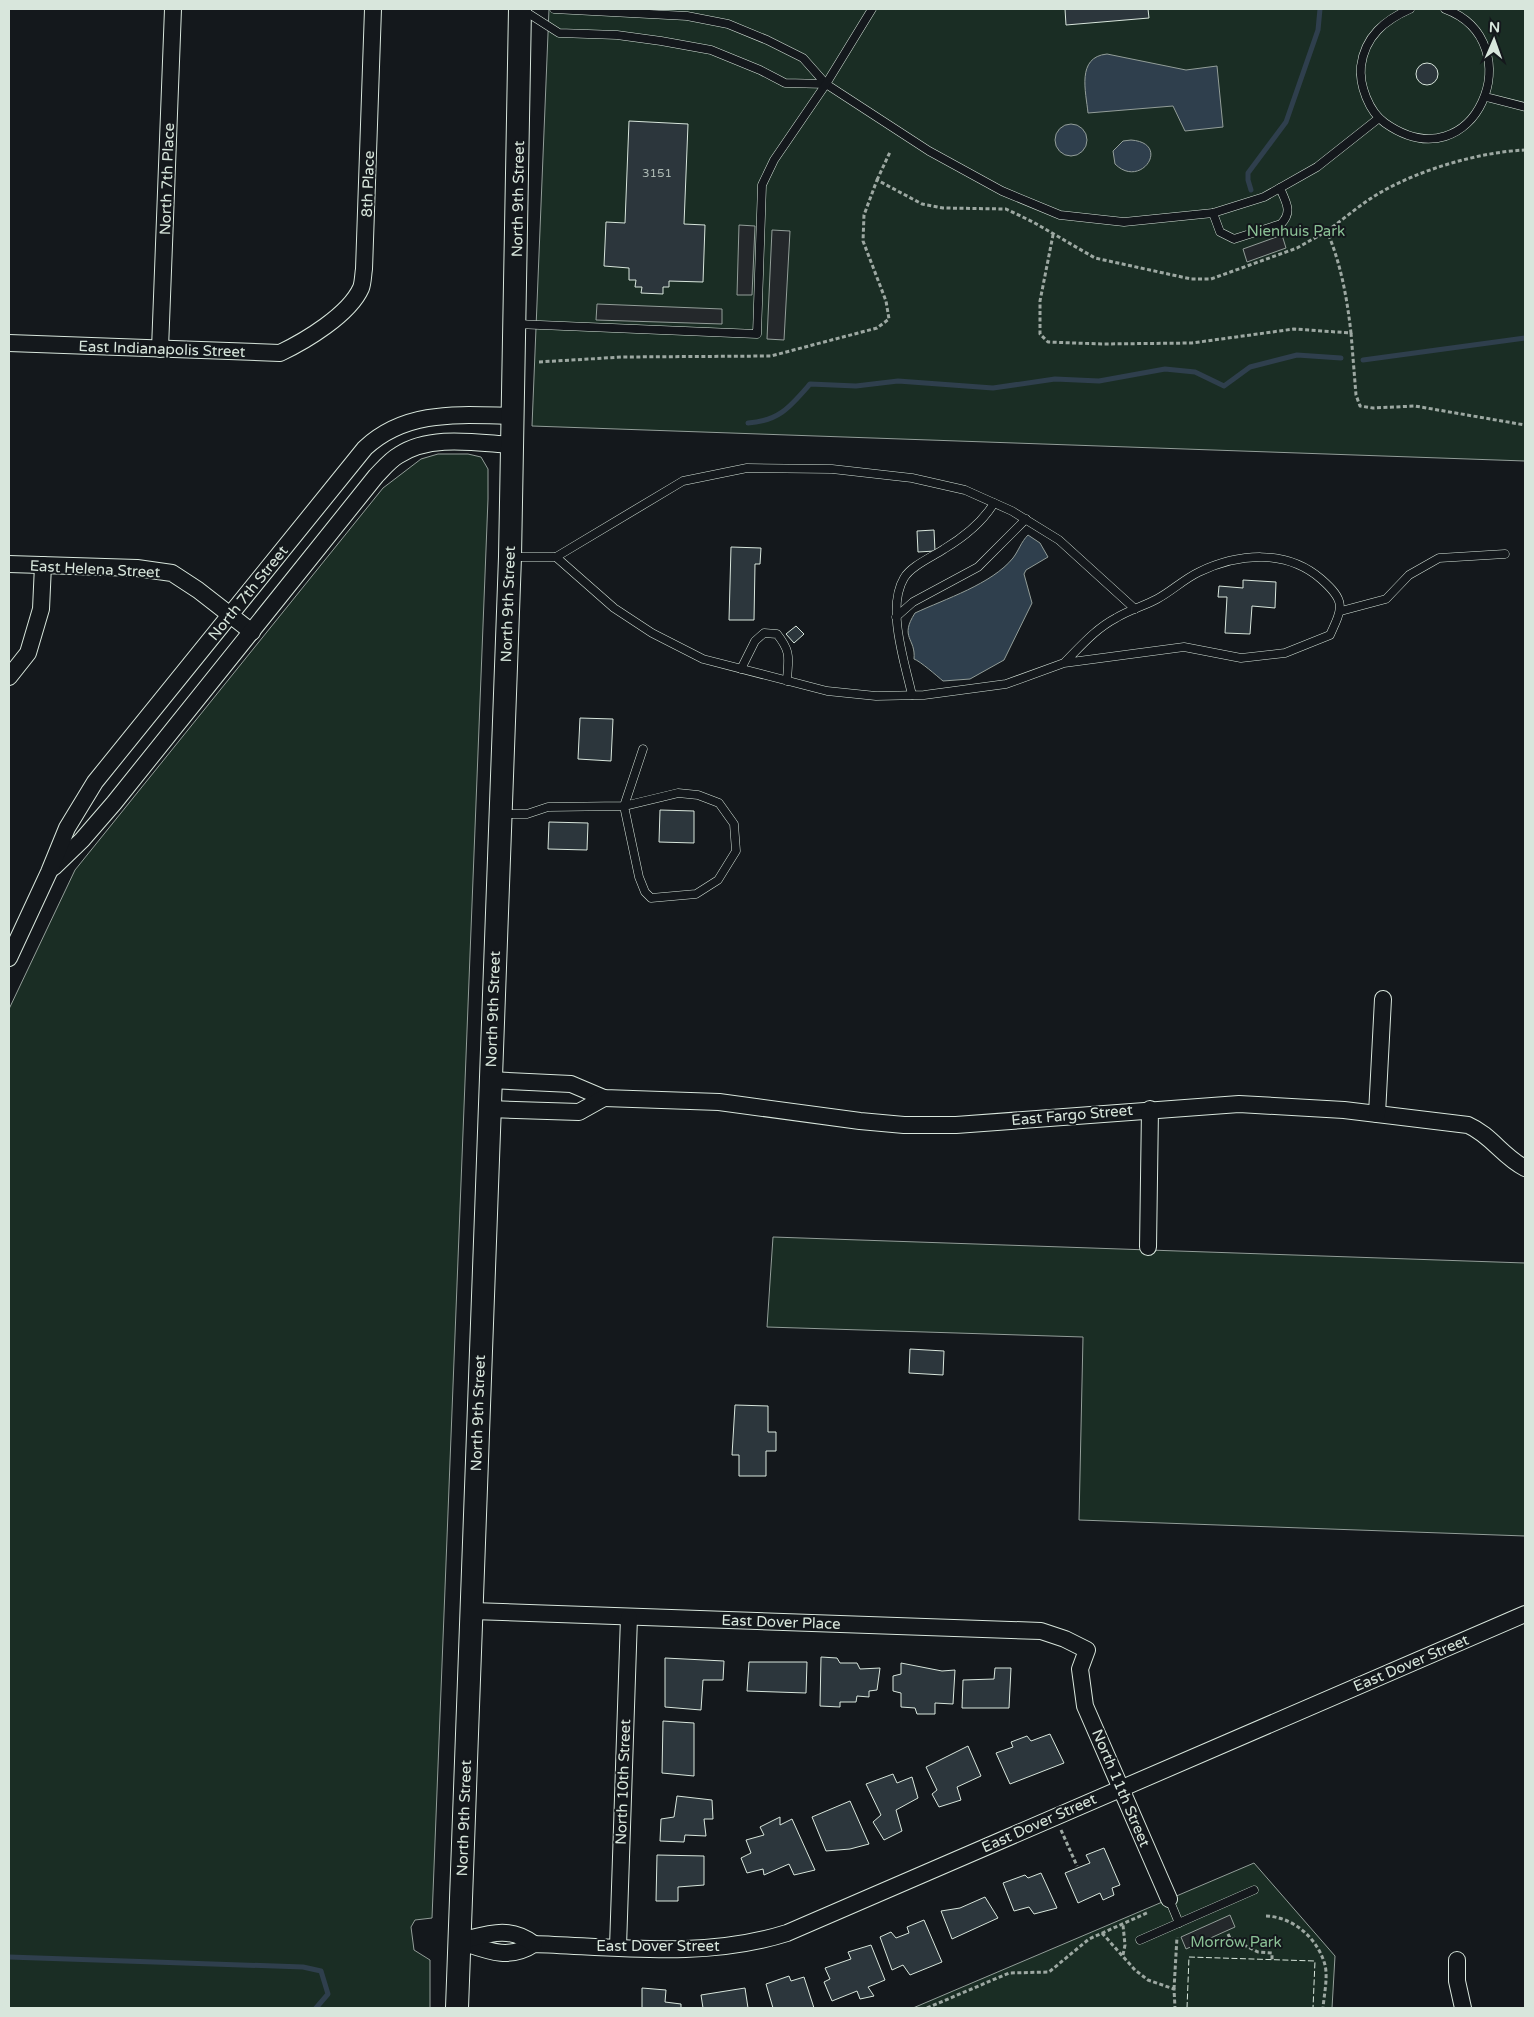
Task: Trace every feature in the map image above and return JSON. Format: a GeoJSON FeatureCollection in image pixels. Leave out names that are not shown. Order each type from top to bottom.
{"type":"FeatureCollection","features":[{"type":"Feature","properties":{"kind":"main road","name":"North 9th Street"},"geometry":{"type":"LineString","coordinates":[[457,2008],[510,557],[521,9]]}},
{"type":"Feature","properties":{"kind":"street","name":"North 7th Place"},"geometry":{"type":"LineString","coordinates":[[160,349],[173,9]]}},
{"type":"Feature","properties":{"kind":"street","name":"8th Place"},"geometry":{"type":"LineString","coordinates":[[311,338],[344,309],[361,289],[366,242],[373,9]]}},
{"type":"Feature","properties":{"kind":"street","name":"East Indianapolis Street"},"geometry":{"type":"LineString","coordinates":[[9,343],[280,353],[311,338]]}},
{"type":"Feature","properties":{"kind":"street","name":"North 7th Street"},"geometry":{"type":"LineString","coordinates":[[9,958],[67,828],[95,782],[354,460],[376,438],[402,424],[421,418],[450,415],[514,416]]}},
{"type":"Feature","properties":{"kind":"street","name":"North 7th Street"},"geometry":{"type":"LineString","coordinates":[[49,872],[82,840],[114,804],[376,476],[398,455],[423,444],[436,442],[513,445]]}},
{"type":"Feature","properties":{"kind":"street","name":"East Helena Street"},"geometry":{"type":"LineString","coordinates":[[9,564],[137,568],[172,574],[198,590],[252,632]]}},
{"type":"Feature","properties":{"kind":"street"},"geometry":{"type":"LineString","coordinates":[[9,677],[28,653],[41,609],[43,565]]}},
{"type":"Feature","properties":{"kind":"street"},"geometry":{"type":"LineString","coordinates":[[1377,1114],[1383,999]]}},
{"type":"Feature","properties":{"kind":"street","name":"East Fargo Street"},"geometry":{"type":"LineString","coordinates":[[490,1080],[570,1084],[604,1098],[719,1102],[904,1125],[956,1125],[1150,1109],[1249,1104],[1377,1114],[1468,1125],[1482,1132],[1508,1157],[1525,1168]]}},
{"type":"Feature","properties":{"kind":"street"},"geometry":{"type":"LineString","coordinates":[[489,1109],[579,1112],[604,1098]]}},
{"type":"Feature","properties":{"kind":"street"},"geometry":{"type":"LineString","coordinates":[[1148,1247],[1150,1109]]}},
{"type":"Feature","properties":{"kind":"street","name":"East Dover Place"},"geometry":{"type":"LineString","coordinates":[[472,1611],[1041,1631],[1065,1639],[1087,1650]]}},
{"type":"Feature","properties":{"kind":"street","name":"East Dover Street"},"geometry":{"type":"LineString","coordinates":[[459,1941],[496,1953],[522,1952],[534,1944],[690,1950],[761,1941],[787,1933],[1120,1787],[1525,1614]]}},
{"type":"Feature","properties":{"kind":"street","name":"North 10th Street"},"geometry":{"type":"LineString","coordinates":[[618,1947],[629,1617]]}},
{"type":"Feature","properties":{"kind":"street","name":"North 11th Street"},"geometry":{"type":"LineString","coordinates":[[1087,1650],[1080,1669],[1085,1706],[1169,1899]]}},
{"type":"Feature","properties":{"kind":"street"},"geometry":{"type":"LineString","coordinates":[[1457,1960],[1457,1981],[1464,2008]]}},
{"type":"Feature","properties":{"kind":"lane"},"geometry":{"type":"LineString","coordinates":[[521,9],[558,33],[616,35],[711,50],[786,83],[826,84]]}},
{"type":"Feature","properties":{"kind":"lane"},"geometry":{"type":"LineString","coordinates":[[554,9],[687,16],[728,24],[767,40],[803,58],[826,84],[929,151],[1002,191],[1060,215],[1124,222],[1212,213],[1264,197],[1317,167],[1379,118]]}},
{"type":"Feature","properties":{"kind":"lane"},"geometry":{"type":"LineString","coordinates":[[516,324],[757,334],[762,185],[774,160],[826,84],[872,9]]}},
{"type":"Feature","properties":{"kind":"lane"},"geometry":{"type":"LineString","coordinates":[[1410,9],[1388,19],[1369,39],[1361,66],[1364,94],[1379,118],[1400,134],[1427,140],[1453,135],[1476,120],[1490,98],[1495,74],[1491,50],[1480,29],[1461,14],[1445,9]]}},
{"type":"Feature","properties":{"kind":"lane"},"geometry":{"type":"LineString","coordinates":[[1490,98],[1525,107]]}},
{"type":"Feature","properties":{"kind":"lane"},"geometry":{"type":"LineString","coordinates":[[1212,213],[1220,232],[1234,239],[1281,224],[1286,218],[1288,207],[1280,188]]}},
{"type":"Feature","properties":{"kind":"lane"},"geometry":{"type":"LineString","coordinates":[[510,557],[556,557],[683,481],[747,468],[832,469],[912,478],[965,490],[994,503],[1026,519],[1059,540],[1135,609]]}},
{"type":"Feature","properties":{"kind":"lane"},"geometry":{"type":"LineString","coordinates":[[912,695],[896,617],[898,592],[905,577],[962,538],[984,519],[994,503]]}},
{"type":"Feature","properties":{"kind":"lane"},"geometry":{"type":"LineString","coordinates":[[896,617],[913,602],[978,567],[1026,519]]}},
{"type":"Feature","properties":{"kind":"lane"},"geometry":{"type":"LineString","coordinates":[[1341,611],[1386,599],[1409,575],[1440,558],[1505,554]]}},
{"type":"Feature","properties":{"kind":"lane"},"geometry":{"type":"LineString","coordinates":[[556,557],[614,608],[652,633],[703,659],[827,691],[876,696],[912,695],[1006,684],[1064,663],[1184,647],[1240,658],[1285,653],[1330,635],[1341,611],[1337,595],[1320,578],[1285,559],[1260,556],[1214,565],[1198,572],[1158,598],[1101,627],[1064,663]]}},
{"type":"Feature","properties":{"kind":"lane"},"geometry":{"type":"LineString","coordinates":[[741,669],[756,641],[764,633],[776,634],[787,647],[787,681]]}},
{"type":"Feature","properties":{"kind":"lane"},"geometry":{"type":"LineString","coordinates":[[500,814],[527,814],[548,807],[624,806],[678,793],[698,795],[720,803],[734,824],[736,851],[718,880],[696,894],[651,898],[645,892],[639,877],[624,806],[643,749]]}},
{"type":"Feature","properties":{"kind":"lane"},"geometry":{"type":"LineString","coordinates":[[1140,1940],[1254,1890]]}},
{"type":"Feature","properties":{"kind":"lane","name":"North 11th Street"},"geometry":{"type":"LineString","coordinates":[[1169,1899],[1179,1923]]}},
{"type":"Feature","properties":{"kind":"path"},"geometry":{"type":"LineString","coordinates":[[877,180],[922,204],[943,208],[1006,209],[1034,222],[1053,235],[1095,258],[1191,279],[1212,279],[1297,248],[1327,231],[1381,192],[1410,177],[1506,151],[1525,150]]}},
{"type":"Feature","properties":{"kind":"path"},"geometry":{"type":"LineString","coordinates":[[539,362],[622,357],[771,356],[877,328],[889,319],[886,301],[863,241],[864,215],[890,152]]}},
{"type":"Feature","properties":{"kind":"path"},"geometry":{"type":"LineString","coordinates":[[1327,231],[1337,255],[1346,294],[1356,395],[1360,406],[1372,408],[1415,406],[1525,425]]}},
{"type":"Feature","properties":{"kind":"path"},"geometry":{"type":"LineString","coordinates":[[1053,235],[1040,301],[1040,334],[1048,342],[1102,344],[1192,343],[1294,329],[1351,333]]}},
{"type":"Feature","properties":{"kind":"path"},"geometry":{"type":"LineString","coordinates":[[1055,1816],[1077,1866]]}},
{"type":"Feature","properties":{"kind":"path"},"geometry":{"type":"LineString","coordinates":[[927,2008],[1009,1973],[1049,1972],[1102,1932],[1123,1925],[1149,1912]]}},
{"type":"Feature","properties":{"kind":"path"},"geometry":{"type":"LineString","coordinates":[[1266,1916],[1274,1916],[1295,1924],[1316,1945],[1325,1967],[1323,2008]]}},
{"type":"Feature","properties":{"kind":"path"},"geometry":{"type":"LineString","coordinates":[[1175,2008],[1175,1948],[1179,1923]]}},
{"type":"Feature","properties":{"kind":"path"},"geometry":{"type":"LineString","coordinates":[[1123,1925],[1125,1945],[1123,1955]]}},
{"type":"Feature","properties":{"kind":"path"},"geometry":{"type":"LineString","coordinates":[[1102,1932],[1135,1970],[1148,1980],[1174,1989]]}},
{"type":"Feature","properties":{"kind":"path"},"geometry":{"type":"LineString","coordinates":[[1228,1934],[1230,1938],[1258,1952],[1272,1953],[1272,1960]]}},
{"type":"Feature","properties":{"kind":"green space","name":"Nienhuis Park"},"geometry":{"type":"Polygon","coordinates":[[[549,9],[1525,9],[1525,461],[532,426],[549,9]]]}},
{"type":"Feature","properties":{"kind":"green space"},"geometry":{"type":"Polygon","coordinates":[[[438,454],[468,454],[481,457],[488,469],[488,499],[432,1918],[415,1920],[411,1927],[414,1950],[430,1960],[430,2008],[9,2008],[9,1009],[75,870],[383,488],[421,459],[438,454]]]}},
{"type":"Feature","properties":{"kind":"green space"},"geometry":{"type":"Polygon","coordinates":[[[773,1237],[1525,1263],[1525,1536],[1079,1520],[1083,1337],[767,1327],[773,1237]]]}},
{"type":"Feature","properties":{"kind":"green space","name":"Morrow Park"},"geometry":{"type":"Polygon","coordinates":[[[1254,1863],[1335,1956],[1332,2008],[913,2008],[1254,1863]]]}},
{"type":"Feature","properties":{"kind":"shaded area"},"geometry":{"type":"Polygon","coordinates":[[[739,225],[755,226],[752,295],[737,295],[739,225]]]}},
{"type":"Feature","properties":{"kind":"shaded area"},"geometry":{"type":"Polygon","coordinates":[[[772,230],[790,231],[784,340],[767,339],[772,230]]]}},
{"type":"Feature","properties":{"kind":"shaded area"},"geometry":{"type":"Polygon","coordinates":[[[1282,235],[1286,248],[1247,262],[1243,249],[1282,235]]]}},
{"type":"Feature","properties":{"kind":"shaded area"},"geometry":{"type":"Polygon","coordinates":[[[597,304],[722,309],[722,324],[596,320],[597,304]]]}},
{"type":"Feature","properties":{"kind":"shaded area"},"geometry":{"type":"Polygon","coordinates":[[[1230,1915],[1235,1927],[1186,1949],[1181,1937],[1230,1915]]]}},
{"type":"Feature","properties":{"kind":"water"},"geometry":{"type":"Polygon","coordinates":[[[1107,54],[1186,70],[1217,66],[1223,127],[1185,131],[1173,106],[1088,113],[1085,86],[1087,68],[1097,57],[1107,54]]]}},
{"type":"Feature","properties":{"kind":"water"},"geometry":{"type":"Polygon","coordinates":[[[1071,124],[1082,129],[1087,140],[1082,151],[1071,156],[1060,151],[1055,140],[1060,129],[1071,124]]]}},
{"type":"Feature","properties":{"kind":"water"},"geometry":{"type":"Polygon","coordinates":[[[1131,140],[1143,143],[1149,149],[1151,156],[1148,163],[1142,169],[1134,172],[1125,171],[1115,164],[1113,151],[1123,141],[1131,140]]]}},
{"type":"Feature","properties":{"kind":"water"},"geometry":{"type":"Polygon","coordinates":[[[1028,535],[1040,543],[1048,557],[1026,570],[1024,574],[1032,603],[1004,660],[970,679],[943,681],[914,659],[913,646],[908,633],[910,621],[915,613],[967,590],[993,576],[1013,558],[1028,535]]]}},
{"type":"Feature","properties":{"kind":"building"},"geometry":{"type":"Polygon","coordinates":[[[1065,9],[1148,9],[1149,18],[1066,25],[1065,9]]]}},
{"type":"Feature","properties":{"kind":"building"},"geometry":{"type":"Polygon","coordinates":[[[1427,63],[1435,66],[1438,74],[1435,82],[1427,85],[1419,82],[1416,74],[1419,66],[1427,63]]]}},
{"type":"Feature","properties":{"kind":"building"},"geometry":{"type":"Polygon","coordinates":[[[629,121],[688,124],[684,224],[705,225],[703,282],[669,281],[669,287],[663,287],[663,294],[641,293],[642,287],[635,287],[636,280],[629,280],[629,268],[604,266],[606,222],[625,223],[629,121]]]}},
{"type":"Feature","properties":{"kind":"building"},"geometry":{"type":"Polygon","coordinates":[[[934,530],[935,551],[918,552],[917,531],[934,530]]]}},
{"type":"Feature","properties":{"kind":"building"},"geometry":{"type":"Polygon","coordinates":[[[731,547],[761,548],[760,564],[755,564],[754,620],[729,620],[731,547]]]}},
{"type":"Feature","properties":{"kind":"building"},"geometry":{"type":"Polygon","coordinates":[[[1243,580],[1276,582],[1275,608],[1252,606],[1250,634],[1225,633],[1227,597],[1218,597],[1219,586],[1243,588],[1243,580]]]}},
{"type":"Feature","properties":{"kind":"building"},"geometry":{"type":"Polygon","coordinates":[[[796,626],[804,634],[794,643],[786,634],[796,626]]]}},
{"type":"Feature","properties":{"kind":"building"},"geometry":{"type":"Polygon","coordinates":[[[580,718],[613,719],[611,761],[578,759],[580,718]]]}},
{"type":"Feature","properties":{"kind":"building"},"geometry":{"type":"Polygon","coordinates":[[[660,810],[694,811],[694,843],[659,842],[660,810]]]}},
{"type":"Feature","properties":{"kind":"building"},"geometry":{"type":"Polygon","coordinates":[[[549,822],[588,823],[587,850],[548,849],[549,822]]]}},
{"type":"Feature","properties":{"kind":"building"},"geometry":{"type":"Polygon","coordinates":[[[910,1349],[944,1351],[943,1375],[909,1373],[910,1349]]]}},
{"type":"Feature","properties":{"kind":"building"},"geometry":{"type":"Polygon","coordinates":[[[735,1405],[768,1406],[768,1432],[776,1432],[776,1451],[766,1451],[766,1476],[739,1476],[739,1455],[732,1455],[735,1405]]]}},
{"type":"Feature","properties":{"kind":"building"},"geometry":{"type":"Polygon","coordinates":[[[821,1657],[837,1658],[840,1663],[857,1663],[860,1669],[880,1668],[877,1690],[869,1691],[869,1697],[857,1696],[856,1702],[840,1702],[840,1707],[820,1706],[821,1657]]]}},
{"type":"Feature","properties":{"kind":"building"},"geometry":{"type":"Polygon","coordinates":[[[665,1658],[724,1661],[723,1680],[703,1680],[701,1710],[665,1707],[665,1658]]]}},
{"type":"Feature","properties":{"kind":"building"},"geometry":{"type":"Polygon","coordinates":[[[749,1662],[807,1662],[806,1693],[747,1691],[749,1662]]]}},
{"type":"Feature","properties":{"kind":"building"},"geometry":{"type":"Polygon","coordinates":[[[901,1663],[942,1671],[955,1670],[953,1704],[935,1703],[935,1714],[917,1714],[915,1708],[901,1707],[901,1693],[893,1691],[893,1676],[901,1674],[901,1663]]]}},
{"type":"Feature","properties":{"kind":"building"},"geometry":{"type":"Polygon","coordinates":[[[995,1668],[1011,1668],[1009,1708],[962,1708],[963,1680],[994,1679],[995,1668]]]}},
{"type":"Feature","properties":{"kind":"building"},"geometry":{"type":"Polygon","coordinates":[[[663,1721],[694,1723],[694,1776],[662,1773],[663,1721]]]}},
{"type":"Feature","properties":{"kind":"building"},"geometry":{"type":"Polygon","coordinates":[[[1050,1734],[1064,1763],[1010,1784],[996,1753],[1013,1747],[1011,1742],[1027,1736],[1031,1741],[1050,1734]]]}},
{"type":"Feature","properties":{"kind":"building"},"geometry":{"type":"Polygon","coordinates":[[[968,1746],[981,1776],[957,1787],[961,1800],[939,1807],[932,1794],[937,1790],[926,1767],[968,1746]]]}},
{"type":"Feature","properties":{"kind":"building"},"geometry":{"type":"Polygon","coordinates":[[[893,1774],[897,1783],[912,1777],[918,1798],[896,1810],[902,1831],[884,1840],[873,1822],[881,1815],[866,1784],[893,1774]]]}},
{"type":"Feature","properties":{"kind":"building"},"geometry":{"type":"Polygon","coordinates":[[[677,1796],[712,1800],[713,1819],[704,1819],[706,1836],[685,1835],[684,1842],[660,1841],[661,1819],[674,1817],[677,1796]]]}},
{"type":"Feature","properties":{"kind":"building"},"geometry":{"type":"Polygon","coordinates":[[[850,1801],[869,1844],[850,1849],[826,1851],[812,1817],[850,1801]]]}},
{"type":"Feature","properties":{"kind":"building"},"geometry":{"type":"Polygon","coordinates":[[[780,1817],[780,1825],[792,1819],[815,1870],[794,1875],[789,1864],[764,1875],[763,1869],[747,1873],[741,1858],[751,1853],[746,1840],[764,1835],[760,1827],[780,1817]]]}},
{"type":"Feature","properties":{"kind":"building"},"geometry":{"type":"Polygon","coordinates":[[[1104,1848],[1120,1885],[1112,1888],[1114,1895],[1103,1900],[1100,1893],[1078,1903],[1065,1873],[1090,1863],[1086,1855],[1104,1848]]]}},
{"type":"Feature","properties":{"kind":"building"},"geometry":{"type":"Polygon","coordinates":[[[657,1855],[704,1856],[704,1885],[678,1887],[678,1901],[656,1901],[657,1855]]]}},
{"type":"Feature","properties":{"kind":"building"},"geometry":{"type":"Polygon","coordinates":[[[1041,1873],[1057,1908],[1034,1914],[1029,1907],[1014,1911],[1003,1883],[1025,1875],[1028,1878],[1041,1873]]]}},
{"type":"Feature","properties":{"kind":"building"},"geometry":{"type":"Polygon","coordinates":[[[985,1897],[998,1918],[952,1939],[941,1911],[960,1908],[985,1897]]]}},
{"type":"Feature","properties":{"kind":"building"},"geometry":{"type":"Polygon","coordinates":[[[924,1920],[942,1962],[910,1975],[903,1965],[892,1970],[880,1937],[891,1932],[896,1938],[909,1933],[907,1927],[924,1920]]]}},
{"type":"Feature","properties":{"kind":"building"},"geometry":{"type":"Polygon","coordinates":[[[871,1945],[885,1980],[868,1987],[874,1996],[860,1999],[857,1991],[832,2001],[824,1982],[830,1979],[825,1968],[851,1959],[848,1952],[871,1945]]]}},
{"type":"Feature","properties":{"kind":"building"},"geometry":{"type":"Polygon","coordinates":[[[789,1976],[791,1981],[804,1977],[814,2008],[773,2008],[766,1984],[789,1976]]]}},
{"type":"Feature","properties":{"kind":"building"},"geometry":{"type":"Polygon","coordinates":[[[642,1988],[666,1990],[665,2002],[681,2004],[681,2008],[642,2008],[642,1988]]]}},
{"type":"Feature","properties":{"kind":"building"},"geometry":{"type":"Polygon","coordinates":[[[745,1988],[748,2008],[703,2008],[701,1995],[745,1988]]]}},
{"type":"Feature","properties":{"kind":"waterway"},"geometry":{"type":"LineString","coordinates":[[1251,190],[1248,173],[1286,122],[1318,30],[1320,9]]}},
{"type":"Feature","properties":{"kind":"waterway"},"geometry":{"type":"LineString","coordinates":[[1363,360],[1525,338]]}},
{"type":"Feature","properties":{"kind":"waterway"},"geometry":{"type":"LineString","coordinates":[[748,423],[759,422],[776,416],[790,406],[810,384],[856,386],[898,381],[993,388],[1055,379],[1099,381],[1165,369],[1195,372],[1224,386],[1250,367],[1297,355],[1341,358]]}},
{"type":"Feature","properties":{"kind":"waterway"},"geometry":{"type":"LineString","coordinates":[[9,1957],[303,1967],[321,1971],[328,1994],[316,2008]]}},
{"type":"Feature","properties":{"kind":"fence"},"geometry":{"type":"LineString","coordinates":[[1187,2008],[1189,1957],[1315,1961],[1313,2008]]}}]}
